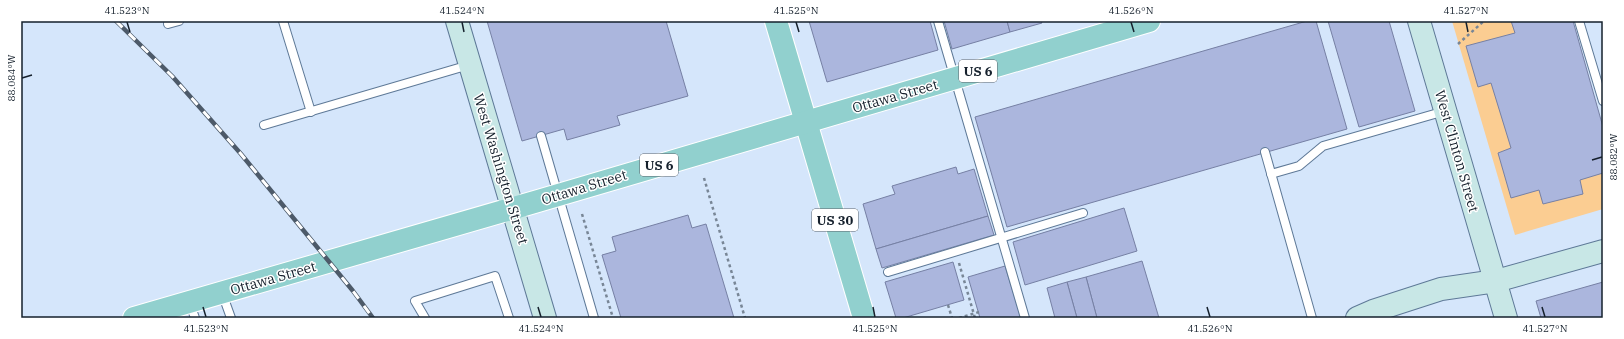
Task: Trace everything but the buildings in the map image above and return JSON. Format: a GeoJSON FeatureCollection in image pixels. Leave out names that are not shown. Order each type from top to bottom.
{"type":"FeatureCollection","features":[{"type":"Feature","properties":{"kind":"main road","name":"US 30"},"geometry":{"type":"LineString","coordinates":[[776,21],[864,318]]}},
{"type":"Feature","properties":{"kind":"main road","name":"Ottawa Street"},"geometry":{"type":"LineString","coordinates":[[134,318],[192,310],[222,293],[1150,21]]}},
{"type":"Feature","properties":{"kind":"street","name":"West Washington Street"},"geometry":{"type":"LineString","coordinates":[[457,21],[513,208],[542,317]]}},
{"type":"Feature","properties":{"kind":"street","name":"West Clinton Street"},"geometry":{"type":"LineString","coordinates":[[1419,21],[1506,318]]}},
{"type":"Feature","properties":{"kind":"street"},"geometry":{"type":"LineString","coordinates":[[1357,318],[1373,311],[1441,290],[1496,281],[1603,251]]}},
{"type":"Feature","properties":{"kind":"lane"},"geometry":{"type":"LineString","coordinates":[[168,24],[179,21]]}},
{"type":"Feature","properties":{"kind":"lane"},"geometry":{"type":"LineString","coordinates":[[283,21],[311,112]]}},
{"type":"Feature","properties":{"kind":"lane"},"geometry":{"type":"LineString","coordinates":[[938,21],[1025,318]]}},
{"type":"Feature","properties":{"kind":"lane"},"geometry":{"type":"LineString","coordinates":[[1580,21],[1603,101]]}},
{"type":"Feature","properties":{"kind":"lane"},"geometry":{"type":"LineString","coordinates":[[264,125],[470,65]]}},
{"type":"Feature","properties":{"kind":"lane"},"geometry":{"type":"LineString","coordinates":[[1271,176],[1299,166],[1323,146],[1445,111]]}},
{"type":"Feature","properties":{"kind":"lane"},"geometry":{"type":"LineString","coordinates":[[541,136],[594,318]]}},
{"type":"Feature","properties":{"kind":"lane"},"geometry":{"type":"LineString","coordinates":[[1265,152],[1312,318]]}},
{"type":"Feature","properties":{"kind":"lane"},"geometry":{"type":"LineString","coordinates":[[888,272],[1083,213]]}},
{"type":"Feature","properties":{"kind":"lane"},"geometry":{"type":"LineString","coordinates":[[425,318],[415,301],[495,276],[509,318]]}},
{"type":"Feature","properties":{"kind":"lane"},"geometry":{"type":"LineString","coordinates":[[222,293],[231,318]]}},
{"type":"Feature","properties":{"kind":"path"},"geometry":{"type":"LineString","coordinates":[[1458,44],[1484,21]]}},
{"type":"Feature","properties":{"kind":"path"},"geometry":{"type":"LineString","coordinates":[[704,178],[745,318]]}},
{"type":"Feature","properties":{"kind":"path"},"geometry":{"type":"LineString","coordinates":[[582,214],[613,318]]}},
{"type":"Feature","properties":{"kind":"path"},"geometry":{"type":"LineString","coordinates":[[956,251],[976,318]]}},
{"type":"Feature","properties":{"kind":"path"},"geometry":{"type":"LineString","coordinates":[[948,305],[952,318]]}},
{"type":"Feature","properties":{"kind":"path"},"geometry":{"type":"LineString","coordinates":[[959,318],[979,312]]}},
{"type":"Feature","properties":{"kind":"shaded area"},"geometry":{"type":"Polygon","coordinates":[[[1452,21],[1570,21],[1603,134],[1603,209],[1515,235],[1452,21]]]}},
{"type":"Feature","properties":{"kind":"railway"},"geometry":{"type":"LineString","coordinates":[[116,21],[172,76],[241,154],[353,291],[373,318]]}}]}
